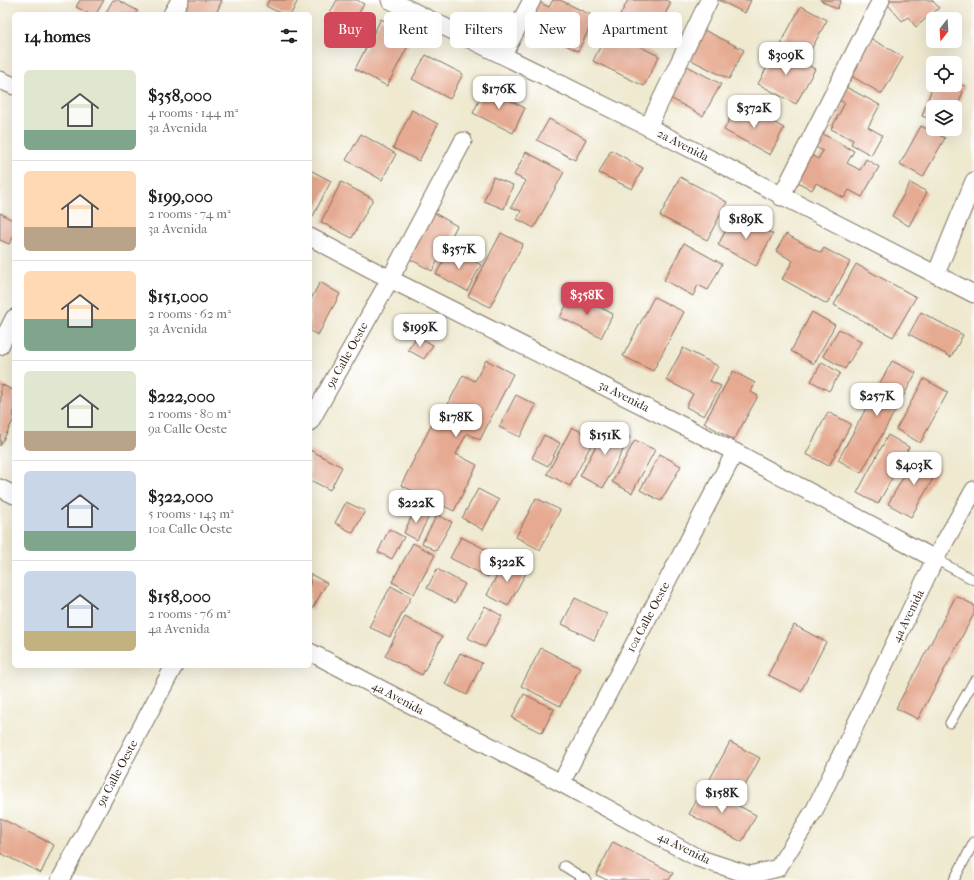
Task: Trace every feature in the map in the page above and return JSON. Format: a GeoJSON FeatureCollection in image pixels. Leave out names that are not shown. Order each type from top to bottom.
{"type":"FeatureCollection","features":[{"type":"Feature","properties":{"kind":"street"},"geometry":{"type":"LineString","coordinates":[[173,12],[180,0]]}},
{"type":"Feature","properties":{"kind":"street","name":"2a Avenida"},"geometry":{"type":"LineString","coordinates":[[390,0],[419,7],[504,55],[974,294]]}},
{"type":"Feature","properties":{"kind":"street"},"geometry":{"type":"LineString","coordinates":[[504,55],[532,0]]}},
{"type":"Feature","properties":{"kind":"street"},"geometry":{"type":"LineString","coordinates":[[648,127],[710,0]]}},
{"type":"Feature","properties":{"kind":"street"},"geometry":{"type":"LineString","coordinates":[[781,197],[881,0]]}},
{"type":"Feature","properties":{"kind":"street"},"geometry":{"type":"LineString","coordinates":[[0,80],[12,85]]}},
{"type":"Feature","properties":{"kind":"street","name":"9a Calle Oeste"},"geometry":{"type":"LineString","coordinates":[[312,418],[390,279],[463,141]]}},
{"type":"Feature","properties":{"kind":"street"},"geometry":{"type":"LineString","coordinates":[[936,274],[974,181]]}},
{"type":"Feature","properties":{"kind":"street","name":"3a Avenida"},"geometry":{"type":"LineString","coordinates":[[312,238],[390,279],[734,452],[935,559]]}},
{"type":"Feature","properties":{"kind":"street"},"geometry":{"type":"LineString","coordinates":[[0,346],[12,322]]}},
{"type":"Feature","properties":{"kind":"street","name":"10a Calle Oeste"},"geometry":{"type":"LineString","coordinates":[[561,783],[734,452]]}},
{"type":"Feature","properties":{"kind":"street"},"geometry":{"type":"LineString","coordinates":[[0,488],[12,494]]}},
{"type":"Feature","properties":{"kind":"street","name":"4a Avenida"},"geometry":{"type":"LineString","coordinates":[[312,653],[561,783],[698,858],[750,875],[778,868],[815,809],[935,559],[974,490]]}},
{"type":"Feature","properties":{"kind":"street","name":"9a Calle Oeste"},"geometry":{"type":"LineString","coordinates":[[60,880],[173,668]]}},
{"type":"Feature","properties":{"kind":"lane"},"geometry":{"type":"LineString","coordinates":[[935,559],[974,580]]}},
{"type":"Feature","properties":{"kind":"lane"},"geometry":{"type":"LineString","coordinates":[[950,723],[974,680]]}},
{"type":"Feature","properties":{"kind":"lane"},"geometry":{"type":"LineString","coordinates":[[957,879],[974,842]]}},
{"type":"Feature","properties":{"kind":"lane"},"geometry":{"type":"LineString","coordinates":[[564,866],[586,880]]}},
{"type":"Feature","properties":{"kind":"building"},"geometry":{"type":"Polygon","coordinates":[[[80,0],[104,0],[97,12],[86,12],[76,7],[80,0]]]}},
{"type":"Feature","properties":{"kind":"building"},"geometry":{"type":"Polygon","coordinates":[[[113,0],[118,0],[138,11],[137,12],[106,12],[113,0]]]}},
{"type":"Feature","properties":{"kind":"building"},"geometry":{"type":"Polygon","coordinates":[[[188,0],[222,0],[217,12],[183,12],[188,0]]]}},
{"type":"Feature","properties":{"kind":"building"},"geometry":{"type":"Polygon","coordinates":[[[269,0],[298,0],[292,12],[278,12],[266,6],[269,0]]]}},
{"type":"Feature","properties":{"kind":"building"},"geometry":{"type":"Polygon","coordinates":[[[337,0],[357,0],[364,4],[359,12],[330,12],[337,0]]]}},
{"type":"Feature","properties":{"kind":"building"},"geometry":{"type":"Polygon","coordinates":[[[553,0],[560,0],[588,14],[588,31],[580,47],[580,12],[532,12],[537,1],[549,7],[553,0]]]}},
{"type":"Feature","properties":{"kind":"building"},"geometry":{"type":"Polygon","coordinates":[[[628,0],[666,0],[671,3],[666,12],[622,12],[628,0]]]}},
{"type":"Feature","properties":{"kind":"building"},"geometry":{"type":"Polygon","coordinates":[[[719,0],[751,0],[745,13],[719,0]]]}},
{"type":"Feature","properties":{"kind":"building"},"geometry":{"type":"Polygon","coordinates":[[[820,0],[841,0],[837,9],[820,0]]]}},
{"type":"Feature","properties":{"kind":"building"},"geometry":{"type":"Polygon","coordinates":[[[884,0],[932,0],[939,8],[934,12],[926,12],[926,19],[916,27],[908,17],[902,21],[884,0]]]}},
{"type":"Feature","properties":{"kind":"building"},"geometry":{"type":"Polygon","coordinates":[[[801,6],[827,20],[807,57],[781,43],[801,6]]]}},
{"type":"Feature","properties":{"kind":"building"},"geometry":{"type":"Polygon","coordinates":[[[381,19],[384,21],[384,48],[407,48],[387,86],[355,69],[366,48],[376,48],[376,29],[381,19]]]}},
{"type":"Feature","properties":{"kind":"building"},"geometry":{"type":"Polygon","coordinates":[[[704,30],[744,50],[729,79],[689,59],[704,30]]]}},
{"type":"Feature","properties":{"kind":"building"},"geometry":{"type":"Polygon","coordinates":[[[870,38],[903,57],[882,94],[848,74],[870,38]]]}},
{"type":"Feature","properties":{"kind":"building"},"geometry":{"type":"Polygon","coordinates":[[[572,48],[580,48],[578,51],[572,48]]]}},
{"type":"Feature","properties":{"kind":"building"},"geometry":{"type":"Polygon","coordinates":[[[600,48],[643,48],[659,56],[644,86],[593,61],[600,48]]]}},
{"type":"Feature","properties":{"kind":"building"},"geometry":{"type":"Polygon","coordinates":[[[777,48],[815,69],[796,104],[758,84],[777,48]]]}},
{"type":"Feature","properties":{"kind":"building"},"geometry":{"type":"Polygon","coordinates":[[[426,55],[463,74],[450,99],[412,79],[426,55]]]}},
{"type":"Feature","properties":{"kind":"building"},"geometry":{"type":"Polygon","coordinates":[[[687,66],[721,84],[703,116],[670,98],[687,66]]]}},
{"type":"Feature","properties":{"kind":"building"},"geometry":{"type":"Polygon","coordinates":[[[842,85],[880,105],[868,127],[882,135],[871,155],[851,144],[853,140],[831,129],[845,103],[835,98],[842,85]]]}},
{"type":"Feature","properties":{"kind":"building"},"geometry":{"type":"Polygon","coordinates":[[[962,85],[965,86],[960,100],[928,100],[931,92],[962,92],[962,85]]]}},
{"type":"Feature","properties":{"kind":"building"},"geometry":{"type":"Polygon","coordinates":[[[485,88],[525,108],[513,133],[473,113],[485,88]]]}},
{"type":"Feature","properties":{"kind":"building"},"geometry":{"type":"Polygon","coordinates":[[[738,103],[784,128],[770,155],[724,130],[738,103]]]}},
{"type":"Feature","properties":{"kind":"building"},"geometry":{"type":"Polygon","coordinates":[[[926,105],[926,117],[922,116],[926,105]]]}},
{"type":"Feature","properties":{"kind":"building"},"geometry":{"type":"Polygon","coordinates":[[[412,110],[438,124],[419,161],[393,148],[412,110]]]}},
{"type":"Feature","properties":{"kind":"building"},"geometry":{"type":"Polygon","coordinates":[[[549,119],[586,139],[575,160],[537,140],[549,119]]]}},
{"type":"Feature","properties":{"kind":"building"},"geometry":{"type":"Polygon","coordinates":[[[921,126],[926,128],[926,136],[941,136],[945,138],[923,177],[900,164],[921,126]]]}},
{"type":"Feature","properties":{"kind":"building"},"geometry":{"type":"Polygon","coordinates":[[[819,132],[854,151],[847,163],[860,170],[866,159],[879,167],[862,197],[849,190],[844,198],[816,183],[812,190],[794,180],[809,154],[818,159],[823,151],[812,145],[819,132]]]}},
{"type":"Feature","properties":{"kind":"building"},"geometry":{"type":"Polygon","coordinates":[[[361,134],[396,154],[382,180],[346,160],[361,134]]]}},
{"type":"Feature","properties":{"kind":"building"},"geometry":{"type":"Polygon","coordinates":[[[611,150],[643,168],[632,189],[599,173],[611,150]]]}},
{"type":"Feature","properties":{"kind":"building"},"geometry":{"type":"Polygon","coordinates":[[[526,152],[564,172],[534,228],[517,219],[521,211],[511,207],[526,181],[514,175],[526,152]]]}},
{"type":"Feature","properties":{"kind":"building"},"geometry":{"type":"Polygon","coordinates":[[[312,171],[331,181],[312,218],[312,171]]]}},
{"type":"Feature","properties":{"kind":"building"},"geometry":{"type":"Polygon","coordinates":[[[493,177],[513,185],[504,209],[484,201],[493,177]]]}},
{"type":"Feature","properties":{"kind":"building"},"geometry":{"type":"Polygon","coordinates":[[[680,177],[727,202],[707,240],[660,216],[680,177]]]}},
{"type":"Feature","properties":{"kind":"building"},"geometry":{"type":"Polygon","coordinates":[[[341,182],[373,199],[352,238],[321,222],[341,182]]]}},
{"type":"Feature","properties":{"kind":"building"},"geometry":{"type":"Polygon","coordinates":[[[910,183],[927,192],[909,226],[892,216],[910,183]]]}},
{"type":"Feature","properties":{"kind":"building"},"geometry":{"type":"Polygon","coordinates":[[[431,211],[457,226],[432,271],[406,257],[431,211]]]}},
{"type":"Feature","properties":{"kind":"building"},"geometry":{"type":"Polygon","coordinates":[[[0,213],[12,220],[12,239],[9,244],[0,240],[0,213]]]}},
{"type":"Feature","properties":{"kind":"building"},"geometry":{"type":"Polygon","coordinates":[[[735,213],[773,234],[756,266],[718,245],[735,213]]]}},
{"type":"Feature","properties":{"kind":"building"},"geometry":{"type":"Polygon","coordinates":[[[501,233],[523,244],[490,307],[468,296],[501,233]]]}},
{"type":"Feature","properties":{"kind":"building"},"geometry":{"type":"Polygon","coordinates":[[[786,234],[821,253],[824,248],[850,262],[827,304],[782,279],[793,261],[776,251],[786,234]]]}},
{"type":"Feature","properties":{"kind":"building"},"geometry":{"type":"Polygon","coordinates":[[[684,243],[722,264],[708,290],[698,285],[693,296],[664,280],[684,243]]]}},
{"type":"Feature","properties":{"kind":"building"},"geometry":{"type":"Polygon","coordinates":[[[451,248],[481,265],[467,291],[436,274],[451,248]]]}},
{"type":"Feature","properties":{"kind":"building"},"geometry":{"type":"Polygon","coordinates":[[[856,264],[916,297],[893,337],[834,305],[856,264]]]}},
{"type":"Feature","properties":{"kind":"building"},"geometry":{"type":"Polygon","coordinates":[[[320,282],[340,294],[318,335],[312,332],[312,297],[320,282]]]}},
{"type":"Feature","properties":{"kind":"building"},"geometry":{"type":"Polygon","coordinates":[[[573,293],[613,314],[601,338],[560,317],[573,293]]]}},
{"type":"Feature","properties":{"kind":"building"},"geometry":{"type":"Polygon","coordinates":[[[654,297],[684,312],[653,371],[623,356],[654,297]]]}},
{"type":"Feature","properties":{"kind":"building"},"geometry":{"type":"Polygon","coordinates":[[[812,312],[835,325],[814,364],[791,351],[812,312]]]}},
{"type":"Feature","properties":{"kind":"building"},"geometry":{"type":"Polygon","coordinates":[[[921,312],[963,335],[951,357],[909,334],[921,312]]]}},
{"type":"Feature","properties":{"kind":"building"},"geometry":{"type":"Polygon","coordinates":[[[839,329],[861,342],[845,369],[823,356],[839,329]]]}},
{"type":"Feature","properties":{"kind":"building"},"geometry":{"type":"Polygon","coordinates":[[[417,336],[433,345],[424,359],[408,350],[417,336]]]}},
{"type":"Feature","properties":{"kind":"building"},"geometry":{"type":"Polygon","coordinates":[[[683,348],[718,366],[710,381],[721,386],[704,416],[686,407],[693,394],[666,380],[683,348]]]}},
{"type":"Feature","properties":{"kind":"building"},"geometry":{"type":"Polygon","coordinates":[[[486,360],[513,374],[480,440],[467,433],[456,454],[477,465],[454,511],[401,485],[439,410],[444,412],[463,375],[475,381],[486,360]]]}},
{"type":"Feature","properties":{"kind":"building"},"geometry":{"type":"Polygon","coordinates":[[[892,361],[916,373],[861,473],[838,460],[892,361]]]}},
{"type":"Feature","properties":{"kind":"building"},"geometry":{"type":"Polygon","coordinates":[[[822,362],[840,373],[829,391],[811,381],[822,362]]]}},
{"type":"Feature","properties":{"kind":"building"},"geometry":{"type":"Polygon","coordinates":[[[733,371],[755,383],[751,392],[758,396],[734,440],[704,423],[733,371]]]}},
{"type":"Feature","properties":{"kind":"building"},"geometry":{"type":"Polygon","coordinates":[[[924,379],[948,392],[920,443],[896,429],[924,379]]]}},
{"type":"Feature","properties":{"kind":"building"},"geometry":{"type":"Polygon","coordinates":[[[1,384],[12,390],[12,423],[0,446],[1,384]]]}},
{"type":"Feature","properties":{"kind":"building"},"geometry":{"type":"Polygon","coordinates":[[[516,395],[536,405],[520,437],[499,427],[516,395]]]}},
{"type":"Feature","properties":{"kind":"building"},"geometry":{"type":"Polygon","coordinates":[[[828,412],[851,424],[829,466],[806,454],[828,412]]]}},
{"type":"Feature","properties":{"kind":"building"},"geometry":{"type":"Polygon","coordinates":[[[607,425],[630,437],[603,488],[580,476],[607,425]]]}},
{"type":"Feature","properties":{"kind":"building"},"geometry":{"type":"Polygon","coordinates":[[[572,427],[594,439],[570,486],[547,474],[572,427]]]}},
{"type":"Feature","properties":{"kind":"building"},"geometry":{"type":"Polygon","coordinates":[[[544,435],[560,443],[548,466],[532,458],[544,435]]]}},
{"type":"Feature","properties":{"kind":"building"},"geometry":{"type":"Polygon","coordinates":[[[888,435],[909,447],[878,504],[857,493],[888,435]]]}},
{"type":"Feature","properties":{"kind":"building"},"geometry":{"type":"Polygon","coordinates":[[[635,440],[655,450],[632,493],[612,482],[635,440]]]}},
{"type":"Feature","properties":{"kind":"building"},"geometry":{"type":"Polygon","coordinates":[[[312,451],[342,467],[330,490],[312,481],[312,451]]]}},
{"type":"Feature","properties":{"kind":"building"},"geometry":{"type":"Polygon","coordinates":[[[660,454],[681,466],[661,501],[640,490],[660,454]]]}},
{"type":"Feature","properties":{"kind":"building"},"geometry":{"type":"Polygon","coordinates":[[[916,455],[939,468],[911,517],[888,504],[916,455]]]}},
{"type":"Feature","properties":{"kind":"building"},"geometry":{"type":"Polygon","coordinates":[[[478,489],[499,500],[483,530],[462,518],[478,489]]]}},
{"type":"Feature","properties":{"kind":"building"},"geometry":{"type":"Polygon","coordinates":[[[536,498],[560,510],[540,550],[516,537],[536,498]]]}},
{"type":"Feature","properties":{"kind":"building"},"geometry":{"type":"Polygon","coordinates":[[[346,502],[365,511],[353,533],[335,523],[346,502]]]}},
{"type":"Feature","properties":{"kind":"building"},"geometry":{"type":"Polygon","coordinates":[[[415,509],[429,516],[417,540],[404,533],[415,509]]]}},
{"type":"Feature","properties":{"kind":"building"},"geometry":{"type":"Polygon","coordinates":[[[437,515],[452,522],[436,551],[422,543],[437,515]]]}},
{"type":"Feature","properties":{"kind":"building"},"geometry":{"type":"Polygon","coordinates":[[[389,529],[404,537],[392,559],[378,552],[389,529]]]}},
{"type":"Feature","properties":{"kind":"building"},"geometry":{"type":"Polygon","coordinates":[[[461,537],[499,556],[488,577],[450,558],[461,537]]]}},
{"type":"Feature","properties":{"kind":"building"},"geometry":{"type":"Polygon","coordinates":[[[413,543],[435,555],[414,594],[392,582],[413,543]]]}},
{"type":"Feature","properties":{"kind":"building"},"geometry":{"type":"Polygon","coordinates":[[[505,559],[527,571],[508,606],[487,595],[505,559]]]}},
{"type":"Feature","properties":{"kind":"building"},"geometry":{"type":"Polygon","coordinates":[[[437,569],[465,584],[455,603],[427,588],[437,569]]]}},
{"type":"Feature","properties":{"kind":"building"},"geometry":{"type":"Polygon","coordinates":[[[312,575],[327,583],[312,609],[312,575]]]}},
{"type":"Feature","properties":{"kind":"building"},"geometry":{"type":"Polygon","coordinates":[[[391,586],[411,597],[390,637],[369,627],[391,586]]]}},
{"type":"Feature","properties":{"kind":"building"},"geometry":{"type":"Polygon","coordinates":[[[956,596],[974,605],[974,614],[918,719],[896,708],[956,596]]]}},
{"type":"Feature","properties":{"kind":"building"},"geometry":{"type":"Polygon","coordinates":[[[575,598],[607,614],[594,640],[562,624],[575,598]]]}},
{"type":"Feature","properties":{"kind":"building"},"geometry":{"type":"Polygon","coordinates":[[[485,606],[502,616],[485,647],[468,638],[485,606]]]}},
{"type":"Feature","properties":{"kind":"building"},"geometry":{"type":"Polygon","coordinates":[[[405,617],[442,637],[422,675],[385,656],[405,617]]]}},
{"type":"Feature","properties":{"kind":"building"},"geometry":{"type":"Polygon","coordinates":[[[794,625],[826,642],[801,691],[768,675],[794,625]]]}},
{"type":"Feature","properties":{"kind":"building"},"geometry":{"type":"Polygon","coordinates":[[[541,648],[580,668],[560,706],[521,686],[541,648]]]}},
{"type":"Feature","properties":{"kind":"building"},"geometry":{"type":"Polygon","coordinates":[[[460,653],[482,663],[467,695],[445,684],[460,653]]]}},
{"type":"Feature","properties":{"kind":"building"},"geometry":{"type":"Polygon","coordinates":[[[524,694],[554,709],[542,733],[512,718],[524,694]]]}},
{"type":"Feature","properties":{"kind":"building"},"geometry":{"type":"Polygon","coordinates":[[[730,742],[760,758],[740,795],[710,779],[730,742]]]}},
{"type":"Feature","properties":{"kind":"building"},"geometry":{"type":"Polygon","coordinates":[[[703,787],[756,815],[742,842],[689,814],[703,787]]]}},
{"type":"Feature","properties":{"kind":"building"},"geometry":{"type":"Polygon","coordinates":[[[0,818],[54,845],[41,873],[0,853],[0,818]]]}},
{"type":"Feature","properties":{"kind":"building"},"geometry":{"type":"Polygon","coordinates":[[[613,842],[673,873],[669,880],[607,880],[596,875],[613,842]]]}}]}
